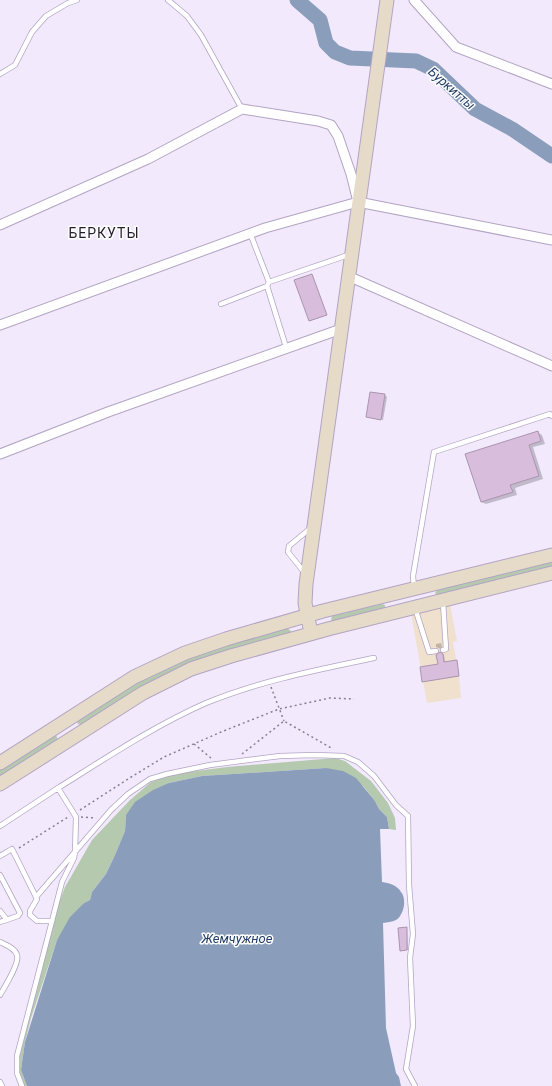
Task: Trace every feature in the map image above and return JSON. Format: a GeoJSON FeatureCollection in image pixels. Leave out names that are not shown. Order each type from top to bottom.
{"type":"FeatureCollection","features":[{"type":"Feature","properties":{"kind":"main road"},"geometry":{"type":"LineString","coordinates":[[311,633],[305,603],[307,576],[387,0]]}},
{"type":"Feature","properties":{"kind":"main road"},"geometry":{"type":"LineString","coordinates":[[0,763],[134,677],[185,653],[226,639],[307,616],[552,555]]}},
{"type":"Feature","properties":{"kind":"main road"},"geometry":{"type":"LineString","coordinates":[[0,784],[143,693],[191,669],[311,633],[552,573]]}},
{"type":"Feature","properties":{"kind":"main road"},"geometry":{"type":"LineString","coordinates":[[414,589],[416,606]]}},
{"type":"Feature","properties":{"kind":"main road"},"geometry":{"type":"LineString","coordinates":[[62,722],[72,738]]}},
{"type":"Feature","properties":{"kind":"street"},"geometry":{"type":"LineString","coordinates":[[414,0],[456,47],[552,84]]}},
{"type":"Feature","properties":{"kind":"street"},"geometry":{"type":"LineString","coordinates":[[0,225],[148,159],[242,109],[318,120],[331,125],[338,136],[351,174],[358,202]]}},
{"type":"Feature","properties":{"kind":"street"},"geometry":{"type":"LineString","coordinates":[[0,325],[250,233],[358,202],[552,240]]}},
{"type":"Feature","properties":{"kind":"street"},"geometry":{"type":"LineString","coordinates":[[348,276],[552,366]]}},
{"type":"Feature","properties":{"kind":"street"},"geometry":{"type":"LineString","coordinates":[[0,454],[108,412],[286,347],[341,329]]}},
{"type":"Feature","properties":{"kind":"lane"},"geometry":{"type":"LineString","coordinates":[[0,74],[15,65],[32,32],[46,16],[68,3],[77,0]]}},
{"type":"Feature","properties":{"kind":"lane"},"geometry":{"type":"LineString","coordinates":[[168,0],[187,16],[201,35],[242,109]]}},
{"type":"Feature","properties":{"kind":"lane"},"geometry":{"type":"LineString","coordinates":[[250,233],[268,284],[286,347]]}},
{"type":"Feature","properties":{"kind":"lane"},"geometry":{"type":"LineString","coordinates":[[221,304],[268,284],[351,253]]}},
{"type":"Feature","properties":{"kind":"lane"},"geometry":{"type":"LineString","coordinates":[[414,589],[413,576],[434,452],[550,414],[552,416]]}},
{"type":"Feature","properties":{"kind":"lane"},"geometry":{"type":"LineString","coordinates":[[307,576],[288,552],[289,546],[314,524]]}},
{"type":"Feature","properties":{"kind":"lane"},"geometry":{"type":"LineString","coordinates":[[443,600],[446,649],[443,650]]}},
{"type":"Feature","properties":{"kind":"lane"},"geometry":{"type":"LineString","coordinates":[[416,606],[429,652],[436,651]]}},
{"type":"Feature","properties":{"kind":"lane"},"geometry":{"type":"LineString","coordinates":[[0,826],[159,725],[207,703],[269,682],[374,658]]}},
{"type":"Feature","properties":{"kind":"lane"},"geometry":{"type":"LineString","coordinates":[[52,921],[37,921],[30,915],[30,911],[37,899],[36,897],[103,819],[128,794],[150,779],[167,774],[218,764],[287,756],[315,755],[347,757],[358,762],[374,776],[396,805],[408,816],[409,885],[413,934],[410,958],[413,1026],[406,1069],[415,1086]]}},
{"type":"Feature","properties":{"kind":"lane"},"geometry":{"type":"LineString","coordinates":[[22,1086],[17,1073],[16,1056],[62,882],[74,858],[75,852],[75,815],[58,788]]}},
{"type":"Feature","properties":{"kind":"lane"},"geometry":{"type":"LineString","coordinates":[[0,856],[12,848],[36,897]]}},
{"type":"Feature","properties":{"kind":"lane"},"geometry":{"type":"LineString","coordinates":[[0,875],[20,913],[18,916],[0,922]]}},
{"type":"Feature","properties":{"kind":"lane"},"geometry":{"type":"LineString","coordinates":[[0,911],[7,920]]}},
{"type":"Feature","properties":{"kind":"lane"},"geometry":{"type":"LineString","coordinates":[[0,942],[12,949],[17,954],[18,958],[9,980],[0,995]]}},
{"type":"Feature","properties":{"kind":"lane"},"geometry":{"type":"LineString","coordinates":[[0,1082],[2,1086]]}},
{"type":"Feature","properties":{"kind":"path"},"geometry":{"type":"LineString","coordinates":[[269,682],[284,721],[347,757]]}},
{"type":"Feature","properties":{"kind":"path"},"geometry":{"type":"LineString","coordinates":[[13,852],[75,815],[128,779],[164,757],[279,709],[330,698],[354,699]]}},
{"type":"Feature","properties":{"kind":"path"},"geometry":{"type":"LineString","coordinates":[[231,763],[284,721]]}},
{"type":"Feature","properties":{"kind":"path"},"geometry":{"type":"LineString","coordinates":[[194,744],[218,764]]}},
{"type":"Feature","properties":{"kind":"path"},"geometry":{"type":"LineString","coordinates":[[75,815],[103,819]]}},
{"type":"Feature","properties":{"kind":"shaded area"},"geometry":{"type":"Polygon","coordinates":[[[449,599],[457,641],[453,642],[461,698],[427,703],[410,608],[449,599]]]}},
{"type":"Feature","properties":{"kind":"green space"},"geometry":{"type":"Polygon","coordinates":[[[552,559],[552,567],[440,596],[435,593],[437,590],[552,559]]]}},
{"type":"Feature","properties":{"kind":"green space"},"geometry":{"type":"Polygon","coordinates":[[[382,604],[385,605],[385,609],[331,620],[332,616],[382,604]]]}},
{"type":"Feature","properties":{"kind":"green space"},"geometry":{"type":"Polygon","coordinates":[[[287,628],[291,631],[291,633],[228,653],[82,725],[77,723],[79,718],[132,686],[164,669],[209,651],[287,628]]]}},
{"type":"Feature","properties":{"kind":"green space"},"geometry":{"type":"Polygon","coordinates":[[[56,735],[58,740],[0,778],[0,769],[56,735]]]}},
{"type":"Feature","properties":{"kind":"green space"},"geometry":{"type":"Polygon","coordinates":[[[335,758],[345,761],[371,781],[388,803],[395,818],[396,830],[389,829],[387,817],[379,809],[375,801],[363,786],[326,768],[202,776],[169,783],[126,815],[125,831],[106,874],[92,892],[90,900],[84,903],[57,940],[31,1018],[25,1042],[21,1070],[27,1086],[22,1086],[17,1073],[17,1056],[52,921],[65,887],[92,840],[130,800],[151,782],[173,774],[227,767],[335,758]]]}},
{"type":"Feature","properties":{"kind":"water","name":"Жемчужное"},"geometry":{"type":"Polygon","coordinates":[[[326,768],[343,771],[356,778],[375,801],[379,809],[387,817],[389,829],[380,829],[382,882],[395,886],[403,895],[404,899],[403,911],[399,918],[394,921],[383,923],[386,1028],[396,1073],[399,1077],[401,1086],[27,1086],[21,1070],[25,1042],[57,940],[70,917],[84,903],[90,900],[92,892],[106,874],[125,831],[126,815],[135,802],[153,790],[169,783],[202,776],[326,768]]]}},
{"type":"Feature","properties":{"kind":"building"},"geometry":{"type":"Polygon","coordinates":[[[312,274],[327,315],[309,321],[294,280],[312,274]]]}},
{"type":"Feature","properties":{"kind":"building"},"geometry":{"type":"Polygon","coordinates":[[[370,392],[385,394],[381,420],[366,417],[370,392]]]}},
{"type":"Feature","properties":{"kind":"building"},"geometry":{"type":"Polygon","coordinates":[[[538,431],[541,441],[529,445],[539,476],[510,485],[513,492],[481,502],[465,454],[538,431]]]}},
{"type":"Feature","properties":{"kind":"building"},"geometry":{"type":"Polygon","coordinates":[[[440,652],[443,654],[444,662],[457,660],[459,676],[422,682],[420,667],[438,664],[436,655],[440,652]]]}},
{"type":"Feature","properties":{"kind":"building"},"geometry":{"type":"Polygon","coordinates":[[[407,927],[407,950],[400,951],[398,928],[407,927]]]}},
{"type":"Feature","properties":{"kind":"waterway","name":"Буркитты"},"geometry":{"type":"LineString","coordinates":[[297,0],[320,20],[326,43],[335,52],[350,58],[416,61],[433,69],[475,109],[512,129],[552,156]]}},
{"type":"Feature","properties":{"kind":"district","name":"БЕРКУТЫ"},"geometry":{"type":"Point","coordinates":[104,233]}}]}
